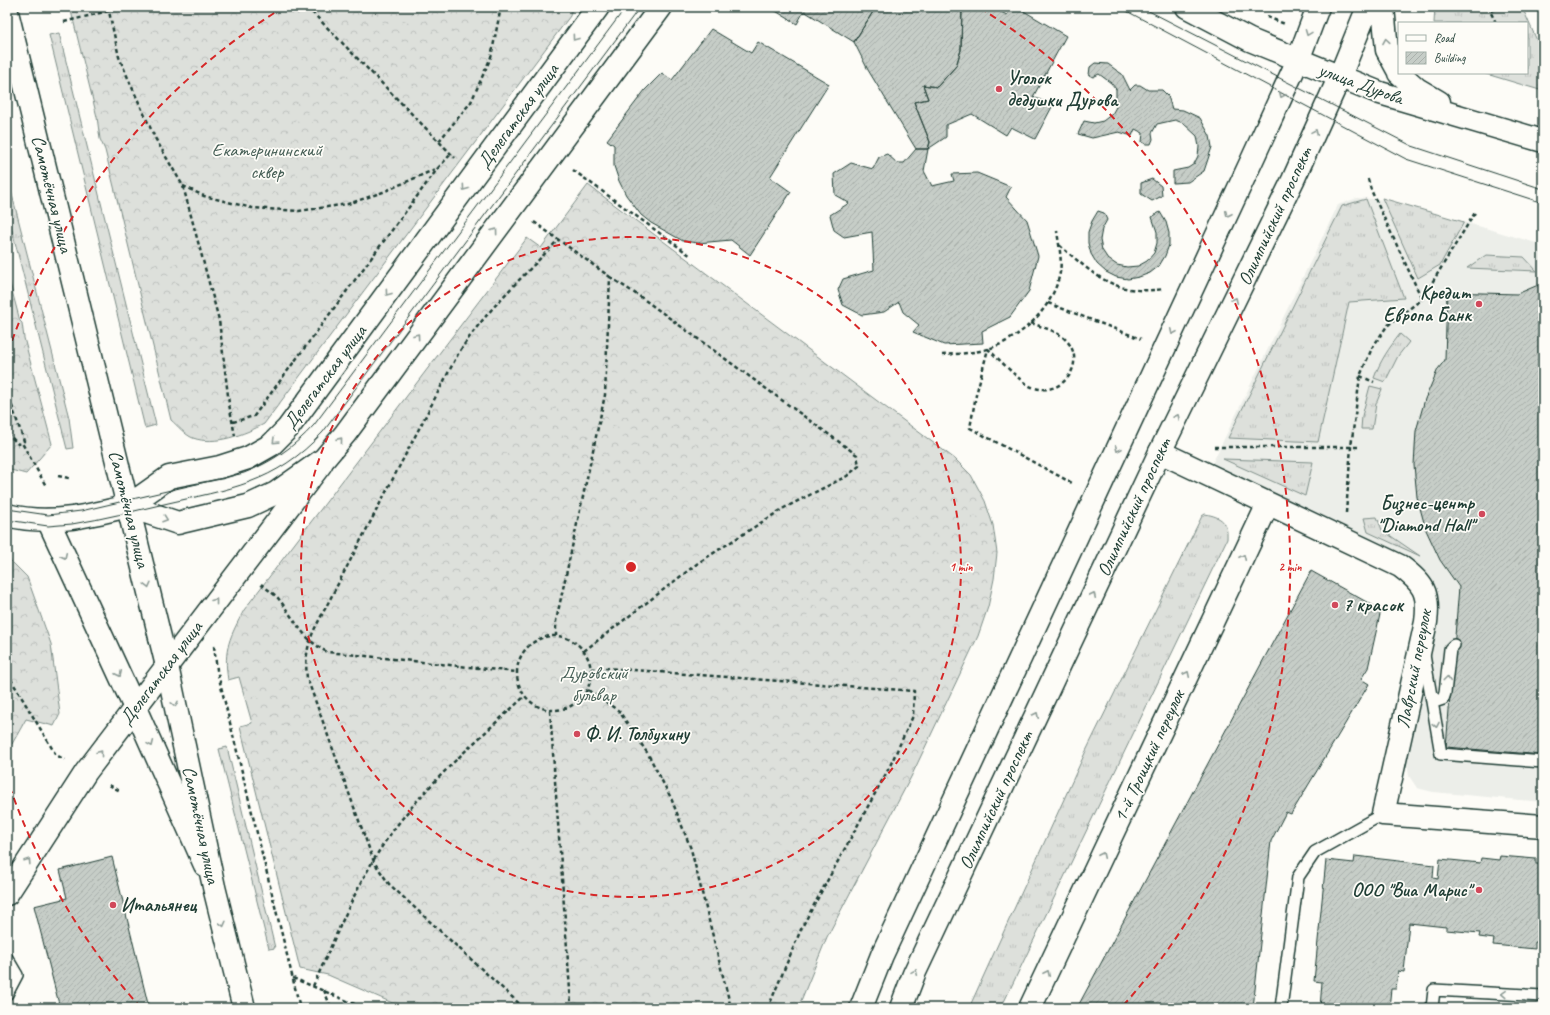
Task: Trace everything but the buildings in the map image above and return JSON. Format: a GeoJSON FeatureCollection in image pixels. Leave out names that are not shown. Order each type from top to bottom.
{"type":"FeatureCollection","features":[{"type":"Feature","properties":{"kind":"main road","name":"Делегатская улица"},"geometry":{"type":"LineString","coordinates":[[128,506],[168,477],[220,467],[248,458],[271,445],[288,428],[598,7]]}},
{"type":"Feature","properties":{"kind":"main road","name":"Делегатская улица"},"geometry":{"type":"LineString","coordinates":[[7,894],[86,772],[240,568],[345,434],[661,7]]}},
{"type":"Feature","properties":{"kind":"main road","name":"улица Дурова"},"geometry":{"type":"LineString","coordinates":[[1187,7],[1250,40],[1380,92],[1543,141]]}},
{"type":"Feature","properties":{"kind":"main road","name":"Олимпийский проспект"},"geometry":{"type":"LineString","coordinates":[[861,1008],[882,955],[1298,60],[1318,7]]}},
{"type":"Feature","properties":{"kind":"main road","name":"Олимпийский проспект"},"geometry":{"type":"LineString","coordinates":[[901,1008],[921,960],[1160,452],[1286,194],[1328,104],[1368,7]]}},
{"type":"Feature","properties":{"kind":"main road"},"geometry":{"type":"LineString","coordinates":[[1383,7],[1387,50],[1398,71]]}},
{"type":"Feature","properties":{"kind":"main road","name":"Самотёчная улица"},"geometry":{"type":"LineString","coordinates":[[7,12],[167,666],[214,886],[244,1008]]}},
{"type":"Feature","properties":{"kind":"main road"},"geometry":{"type":"LineString","coordinates":[[1400,74],[1417,89],[1447,106],[1491,126]]}},
{"type":"Feature","properties":{"kind":"main road"},"geometry":{"type":"LineString","coordinates":[[1328,104],[1349,94],[1380,92]]}},
{"type":"Feature","properties":{"kind":"main road","name":"Лаврский переулок"},"geometry":{"type":"LineString","coordinates":[[1160,452],[1400,566],[1418,579],[1426,593],[1428,608],[1423,645],[1382,814]]}},
{"type":"Feature","properties":{"kind":"main road","name":"Делегатская улица"},"geometry":{"type":"LineString","coordinates":[[128,506],[178,523],[248,506],[276,493],[324,459]]}},
{"type":"Feature","properties":{"kind":"main road","name":"1-й Троицкий переулок"},"geometry":{"type":"LineString","coordinates":[[1030,1008],[1268,504]]}},
{"type":"Feature","properties":{"kind":"main road"},"geometry":{"type":"LineString","coordinates":[[7,515],[48,520],[83,516],[128,506]]}},
{"type":"Feature","properties":{"kind":"main road"},"geometry":{"type":"LineString","coordinates":[[48,520],[135,708],[214,886]]}},
{"type":"Feature","properties":{"kind":"main road"},"geometry":{"type":"LineString","coordinates":[[1382,814],[1543,826]]}},
{"type":"Feature","properties":{"kind":"lane"},"geometry":{"type":"LineString","coordinates":[[1423,645],[1441,754],[1543,762]]}},
{"type":"Feature","properties":{"kind":"lane"},"geometry":{"type":"LineString","coordinates":[[1431,695],[1437,701],[1443,699],[1450,649],[1454,645]]}},
{"type":"Feature","properties":{"kind":"lane"},"geometry":{"type":"LineString","coordinates":[[1281,1008],[1298,877],[1315,852],[1382,814]]}},
{"type":"Feature","properties":{"kind":"lane"},"geometry":{"type":"LineString","coordinates":[[7,958],[18,975],[7,994]]}},
{"type":"Feature","properties":{"kind":"lane"},"geometry":{"type":"LineString","coordinates":[[1432,1008],[1434,990],[1543,996]]}},
{"type":"Feature","properties":{"kind":"path"},"geometry":{"type":"LineString","coordinates":[[108,7],[119,57],[155,138],[184,186],[219,320],[235,437]]}},
{"type":"Feature","properties":{"kind":"path"},"geometry":{"type":"LineString","coordinates":[[64,22],[124,7]]}},
{"type":"Feature","properties":{"kind":"path"},"geometry":{"type":"LineString","coordinates":[[233,422],[254,416],[438,168],[451,154],[307,7]]}},
{"type":"Feature","properties":{"kind":"path"},"geometry":{"type":"LineString","coordinates":[[439,142],[471,102],[491,58],[501,7]]}},
{"type":"Feature","properties":{"kind":"path"},"geometry":{"type":"LineString","coordinates":[[1496,22],[1490,11],[1500,7]]}},
{"type":"Feature","properties":{"kind":"path"},"geometry":{"type":"LineString","coordinates":[[184,186],[204,196],[252,208],[299,211],[348,204],[383,192],[438,168]]}},
{"type":"Feature","properties":{"kind":"path"},"geometry":{"type":"LineString","coordinates":[[573,170],[691,256]]}},
{"type":"Feature","properties":{"kind":"path"},"geometry":{"type":"LineString","coordinates":[[1368,179],[1371,190],[1422,299]]}},
{"type":"Feature","properties":{"kind":"path"},"geometry":{"type":"LineString","coordinates":[[1344,539],[1351,447],[1360,376],[1372,348],[1387,326],[1422,299],[1476,211]]}},
{"type":"Feature","properties":{"kind":"path"},"geometry":{"type":"LineString","coordinates":[[534,222],[610,277],[642,298],[857,455],[859,466],[846,476],[784,508],[698,563],[584,650]]}},
{"type":"Feature","properties":{"kind":"path"},"geometry":{"type":"LineString","coordinates":[[942,355],[988,349],[1011,339],[1031,323],[1048,303],[1059,277],[1061,257],[1057,231]]}},
{"type":"Feature","properties":{"kind":"path"},"geometry":{"type":"LineString","coordinates":[[524,1008],[389,884],[374,862],[307,678],[305,660],[309,640],[464,344],[504,297],[558,240]]}},
{"type":"Feature","properties":{"kind":"path"},"geometry":{"type":"LineString","coordinates":[[1059,244],[1100,279],[1134,290],[1146,291],[1165,289]]}},
{"type":"Feature","properties":{"kind":"path"},"geometry":{"type":"LineString","coordinates":[[556,636],[556,621],[605,395],[610,277]]}},
{"type":"Feature","properties":{"kind":"path"},"geometry":{"type":"LineString","coordinates":[[1048,303],[1141,339]]}},
{"type":"Feature","properties":{"kind":"path"},"geometry":{"type":"LineString","coordinates":[[988,349],[1030,387],[1042,390],[1055,388],[1065,382],[1072,372],[1074,360],[1072,348],[1064,338],[1031,323]]}},
{"type":"Feature","properties":{"kind":"path"},"geometry":{"type":"LineString","coordinates":[[988,349],[977,389],[970,428],[1072,483]]}},
{"type":"Feature","properties":{"kind":"path"},"geometry":{"type":"LineString","coordinates":[[1360,376],[1374,382]]}},
{"type":"Feature","properties":{"kind":"path"},"geometry":{"type":"LineString","coordinates":[[7,392],[24,442],[22,443],[46,486]]}},
{"type":"Feature","properties":{"kind":"path"},"geometry":{"type":"LineString","coordinates":[[7,433],[18,444],[22,443]]}},
{"type":"Feature","properties":{"kind":"path"},"geometry":{"type":"LineString","coordinates":[[1214,447],[1359,447]]}},
{"type":"Feature","properties":{"kind":"path"},"geometry":{"type":"LineString","coordinates":[[58,476],[69,478]]}},
{"type":"Feature","properties":{"kind":"path"},"geometry":{"type":"LineString","coordinates":[[240,568],[277,597],[309,640],[328,652],[516,672]]}},
{"type":"Feature","properties":{"kind":"path"},"geometry":{"type":"LineString","coordinates":[[556,636],[576,643],[584,650],[591,669],[591,680],[588,690],[581,699],[572,706],[561,710],[550,711],[535,706],[524,697],[518,685],[516,672],[518,660],[524,650],[533,642],[544,637],[556,636]]}},
{"type":"Feature","properties":{"kind":"path"},"geometry":{"type":"LineString","coordinates":[[213,644],[217,670],[300,1008]]}},
{"type":"Feature","properties":{"kind":"path"},"geometry":{"type":"LineString","coordinates":[[591,669],[606,668],[914,691],[913,716],[889,768],[805,921],[768,1008]]}},
{"type":"Feature","properties":{"kind":"path"},"geometry":{"type":"LineString","coordinates":[[7,673],[56,755],[67,761]]}},
{"type":"Feature","properties":{"kind":"path"},"geometry":{"type":"LineString","coordinates":[[588,690],[619,711],[648,754],[671,798],[691,849],[731,1008]]}},
{"type":"Feature","properties":{"kind":"path"},"geometry":{"type":"LineString","coordinates":[[313,986],[359,886],[386,841],[424,794],[524,697]]}},
{"type":"Feature","properties":{"kind":"path"},"geometry":{"type":"LineString","coordinates":[[550,711],[570,989],[570,1008]]}},
{"type":"Feature","properties":{"kind":"path"},"geometry":{"type":"LineString","coordinates":[[106,783],[120,791]]}},
{"type":"Feature","properties":{"kind":"path"},"geometry":{"type":"LineString","coordinates":[[292,978],[324,990],[364,1008]]}},
{"type":"Feature","properties":{"kind":"path"},"geometry":{"type":"LineString","coordinates":[[324,990],[331,1008]]}},
{"type":"Feature","properties":{"kind":"shaded area"},"geometry":{"type":"Polygon","coordinates":[[[1357,198],[1389,200],[1543,245],[1543,802],[1433,792],[1417,788],[1409,776],[1407,762],[1437,626],[1438,607],[1436,591],[1429,579],[1210,468],[1338,205],[1357,198]]]}},
{"type":"Feature","properties":{"kind":"green space","name":"Екатерининский сквер"},"geometry":{"type":"Polygon","coordinates":[[[70,7],[572,7],[570,16],[264,424],[248,432],[230,438],[211,441],[190,437],[171,420],[105,150],[100,139],[97,117],[70,7]]]}},
{"type":"Feature","properties":{"kind":"green space"},"geometry":{"type":"Polygon","coordinates":[[[1435,7],[1522,7],[1543,54],[1543,91],[1486,74],[1528,74],[1528,22],[1434,22],[1435,7]]]}},
{"type":"Feature","properties":{"kind":"green space"},"geometry":{"type":"Polygon","coordinates":[[[59,33],[156,425],[145,428],[49,35],[59,33]]]}},
{"type":"Feature","properties":{"kind":"green space"},"geometry":{"type":"Polygon","coordinates":[[[7,175],[69,418],[73,448],[67,449],[7,210],[7,175]]]}},
{"type":"Feature","properties":{"kind":"green space","name":"Дуровский бульвар"},"geometry":{"type":"Polygon","coordinates":[[[588,185],[955,459],[971,475],[985,501],[993,525],[997,553],[994,579],[988,607],[978,636],[911,777],[827,937],[798,1008],[404,1008],[328,975],[300,969],[240,726],[252,723],[239,677],[228,680],[226,660],[231,636],[244,610],[527,238],[541,248],[588,185]]]}},
{"type":"Feature","properties":{"kind":"green space"},"geometry":{"type":"Polygon","coordinates":[[[1382,198],[1464,222],[1440,265],[1418,278],[1382,198]]]}},
{"type":"Feature","properties":{"kind":"green space"},"geometry":{"type":"Polygon","coordinates":[[[1366,199],[1404,298],[1349,302],[1318,442],[1228,438],[1342,206],[1366,199]]]}},
{"type":"Feature","properties":{"kind":"green space"},"geometry":{"type":"Polygon","coordinates":[[[1486,255],[1524,257],[1537,271],[1467,268],[1486,255]]]}},
{"type":"Feature","properties":{"kind":"green space"},"geometry":{"type":"Polygon","coordinates":[[[7,272],[20,321],[22,323],[24,338],[52,444],[26,474],[7,469],[7,272]]]}},
{"type":"Feature","properties":{"kind":"green space"},"geometry":{"type":"Polygon","coordinates":[[[1400,334],[1409,342],[1398,356],[1385,382],[1374,378],[1385,355],[1400,334]]]}},
{"type":"Feature","properties":{"kind":"green space"},"geometry":{"type":"Polygon","coordinates":[[[1370,386],[1382,389],[1376,404],[1372,429],[1361,429],[1362,416],[1370,386]]]}},
{"type":"Feature","properties":{"kind":"green space"},"geometry":{"type":"Polygon","coordinates":[[[1223,459],[1313,462],[1305,496],[1223,459]]]}},
{"type":"Feature","properties":{"kind":"green space"},"geometry":{"type":"Polygon","coordinates":[[[1205,514],[1223,521],[1226,528],[1227,539],[1001,1008],[969,1008],[1085,753],[1202,516],[1205,514]]]}},
{"type":"Feature","properties":{"kind":"green space"},"geometry":{"type":"Polygon","coordinates":[[[1377,517],[1382,530],[1420,556],[1368,532],[1364,518],[1377,517]]]}},
{"type":"Feature","properties":{"kind":"green space"},"geometry":{"type":"Polygon","coordinates":[[[7,557],[27,577],[51,644],[60,714],[54,726],[26,719],[12,744],[7,738],[7,557]]]}},
{"type":"Feature","properties":{"kind":"green space"},"geometry":{"type":"Polygon","coordinates":[[[227,747],[275,948],[269,949],[219,749],[227,747]]]}},
{"type":"Feature","properties":{"kind":"tram line"},"geometry":{"type":"LineString","coordinates":[[7,509],[48,515],[81,511],[244,473],[273,459],[299,440],[314,425],[626,7]]}},
{"type":"Feature","properties":{"kind":"tram line"},"geometry":{"type":"LineString","coordinates":[[7,520],[48,526],[72,524],[210,494],[250,482],[269,474],[287,463],[305,449],[323,432],[640,7]]}},
{"type":"Feature","properties":{"kind":"tram line"},"geometry":{"type":"LineString","coordinates":[[1119,7],[1406,159],[1543,203]]}},
{"type":"Feature","properties":{"kind":"tram line"},"geometry":{"type":"LineString","coordinates":[[1141,7],[1412,146],[1543,189]]}},
{"type":"Feature","properties":{"kind":"place","name":"Уголок дедушки Дурова"},"geometry":{"type":"Point","coordinates":[999,89]}},
{"type":"Feature","properties":{"kind":"place","name":"Кредит Европа Банк"},"geometry":{"type":"Point","coordinates":[1479,304]}},
{"type":"Feature","properties":{"kind":"place","name":"Бизнес-центр \"Diamond Hall\""},"geometry":{"type":"Point","coordinates":[1482,514]}},
{"type":"Feature","properties":{"kind":"place","name":"7 красок"},"geometry":{"type":"Point","coordinates":[1335,605]}},
{"type":"Feature","properties":{"kind":"place","name":"Ф. И. Толбухину"},"geometry":{"type":"Point","coordinates":[577,734]}},
{"type":"Feature","properties":{"kind":"place","name":"ООО \"Виа Марис\""},"geometry":{"type":"Point","coordinates":[1479,890]}},
{"type":"Feature","properties":{"kind":"place","name":"Итальянец"},"geometry":{"type":"Point","coordinates":[113,905]}}]}
